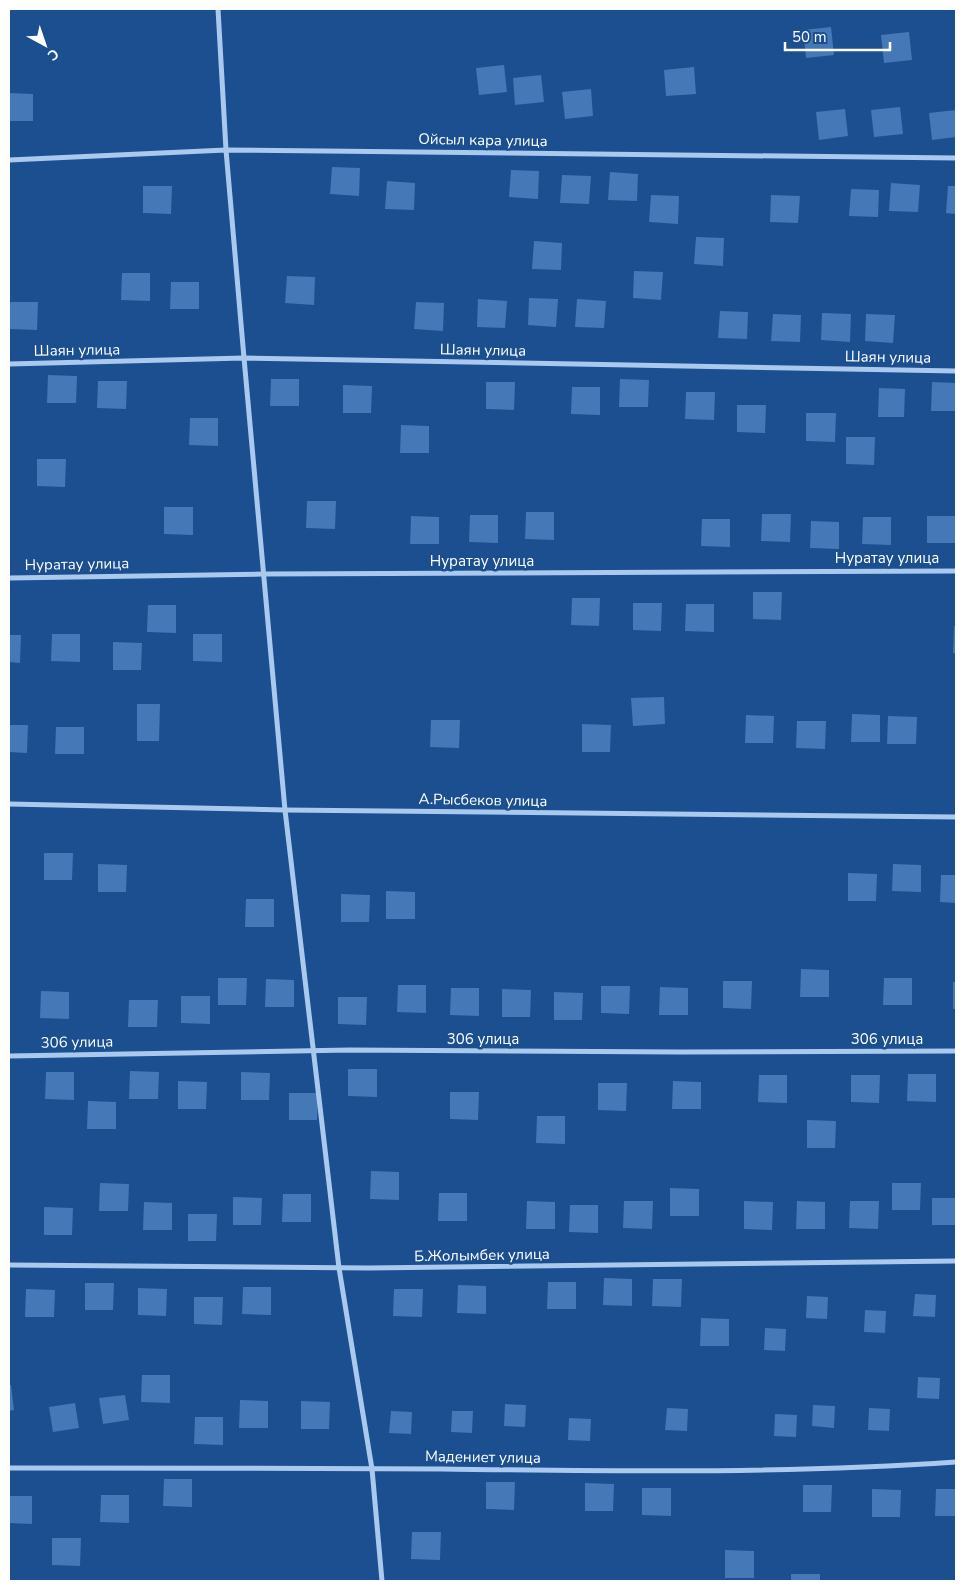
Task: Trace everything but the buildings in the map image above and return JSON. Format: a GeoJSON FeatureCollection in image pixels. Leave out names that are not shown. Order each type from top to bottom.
{"type":"FeatureCollection","features":[{"type":"Feature","properties":{"kind":"street"},"geometry":{"type":"LineString","coordinates":[[218,9],[226,150],[285,810],[340,1268],[372,1468],[382,1581]]}},
{"type":"Feature","properties":{"kind":"street","name":"Ойсыл кара улица"},"geometry":{"type":"LineString","coordinates":[[9,160],[226,150],[956,158]]}},
{"type":"Feature","properties":{"kind":"street","name":"Шаян улица"},"geometry":{"type":"LineString","coordinates":[[9,364],[244,358],[956,371]]}},
{"type":"Feature","properties":{"kind":"street","name":"Нуратау улица"},"geometry":{"type":"LineString","coordinates":[[9,578],[264,574],[956,570]]}},
{"type":"Feature","properties":{"kind":"street","name":"А.Рысбеков улица"},"geometry":{"type":"LineString","coordinates":[[9,804],[285,810],[956,818]]}},
{"type":"Feature","properties":{"kind":"street","name":"306 улица"},"geometry":{"type":"LineString","coordinates":[[9,1056],[315,1051],[956,1052]]}},
{"type":"Feature","properties":{"kind":"street","name":"Б.Жолымбек улица"},"geometry":{"type":"LineString","coordinates":[[9,1265],[340,1268],[956,1261]]}},
{"type":"Feature","properties":{"kind":"street","name":"Мадениет улица"},"geometry":{"type":"LineString","coordinates":[[9,1468],[762,1470],[956,1462]]}}]}
